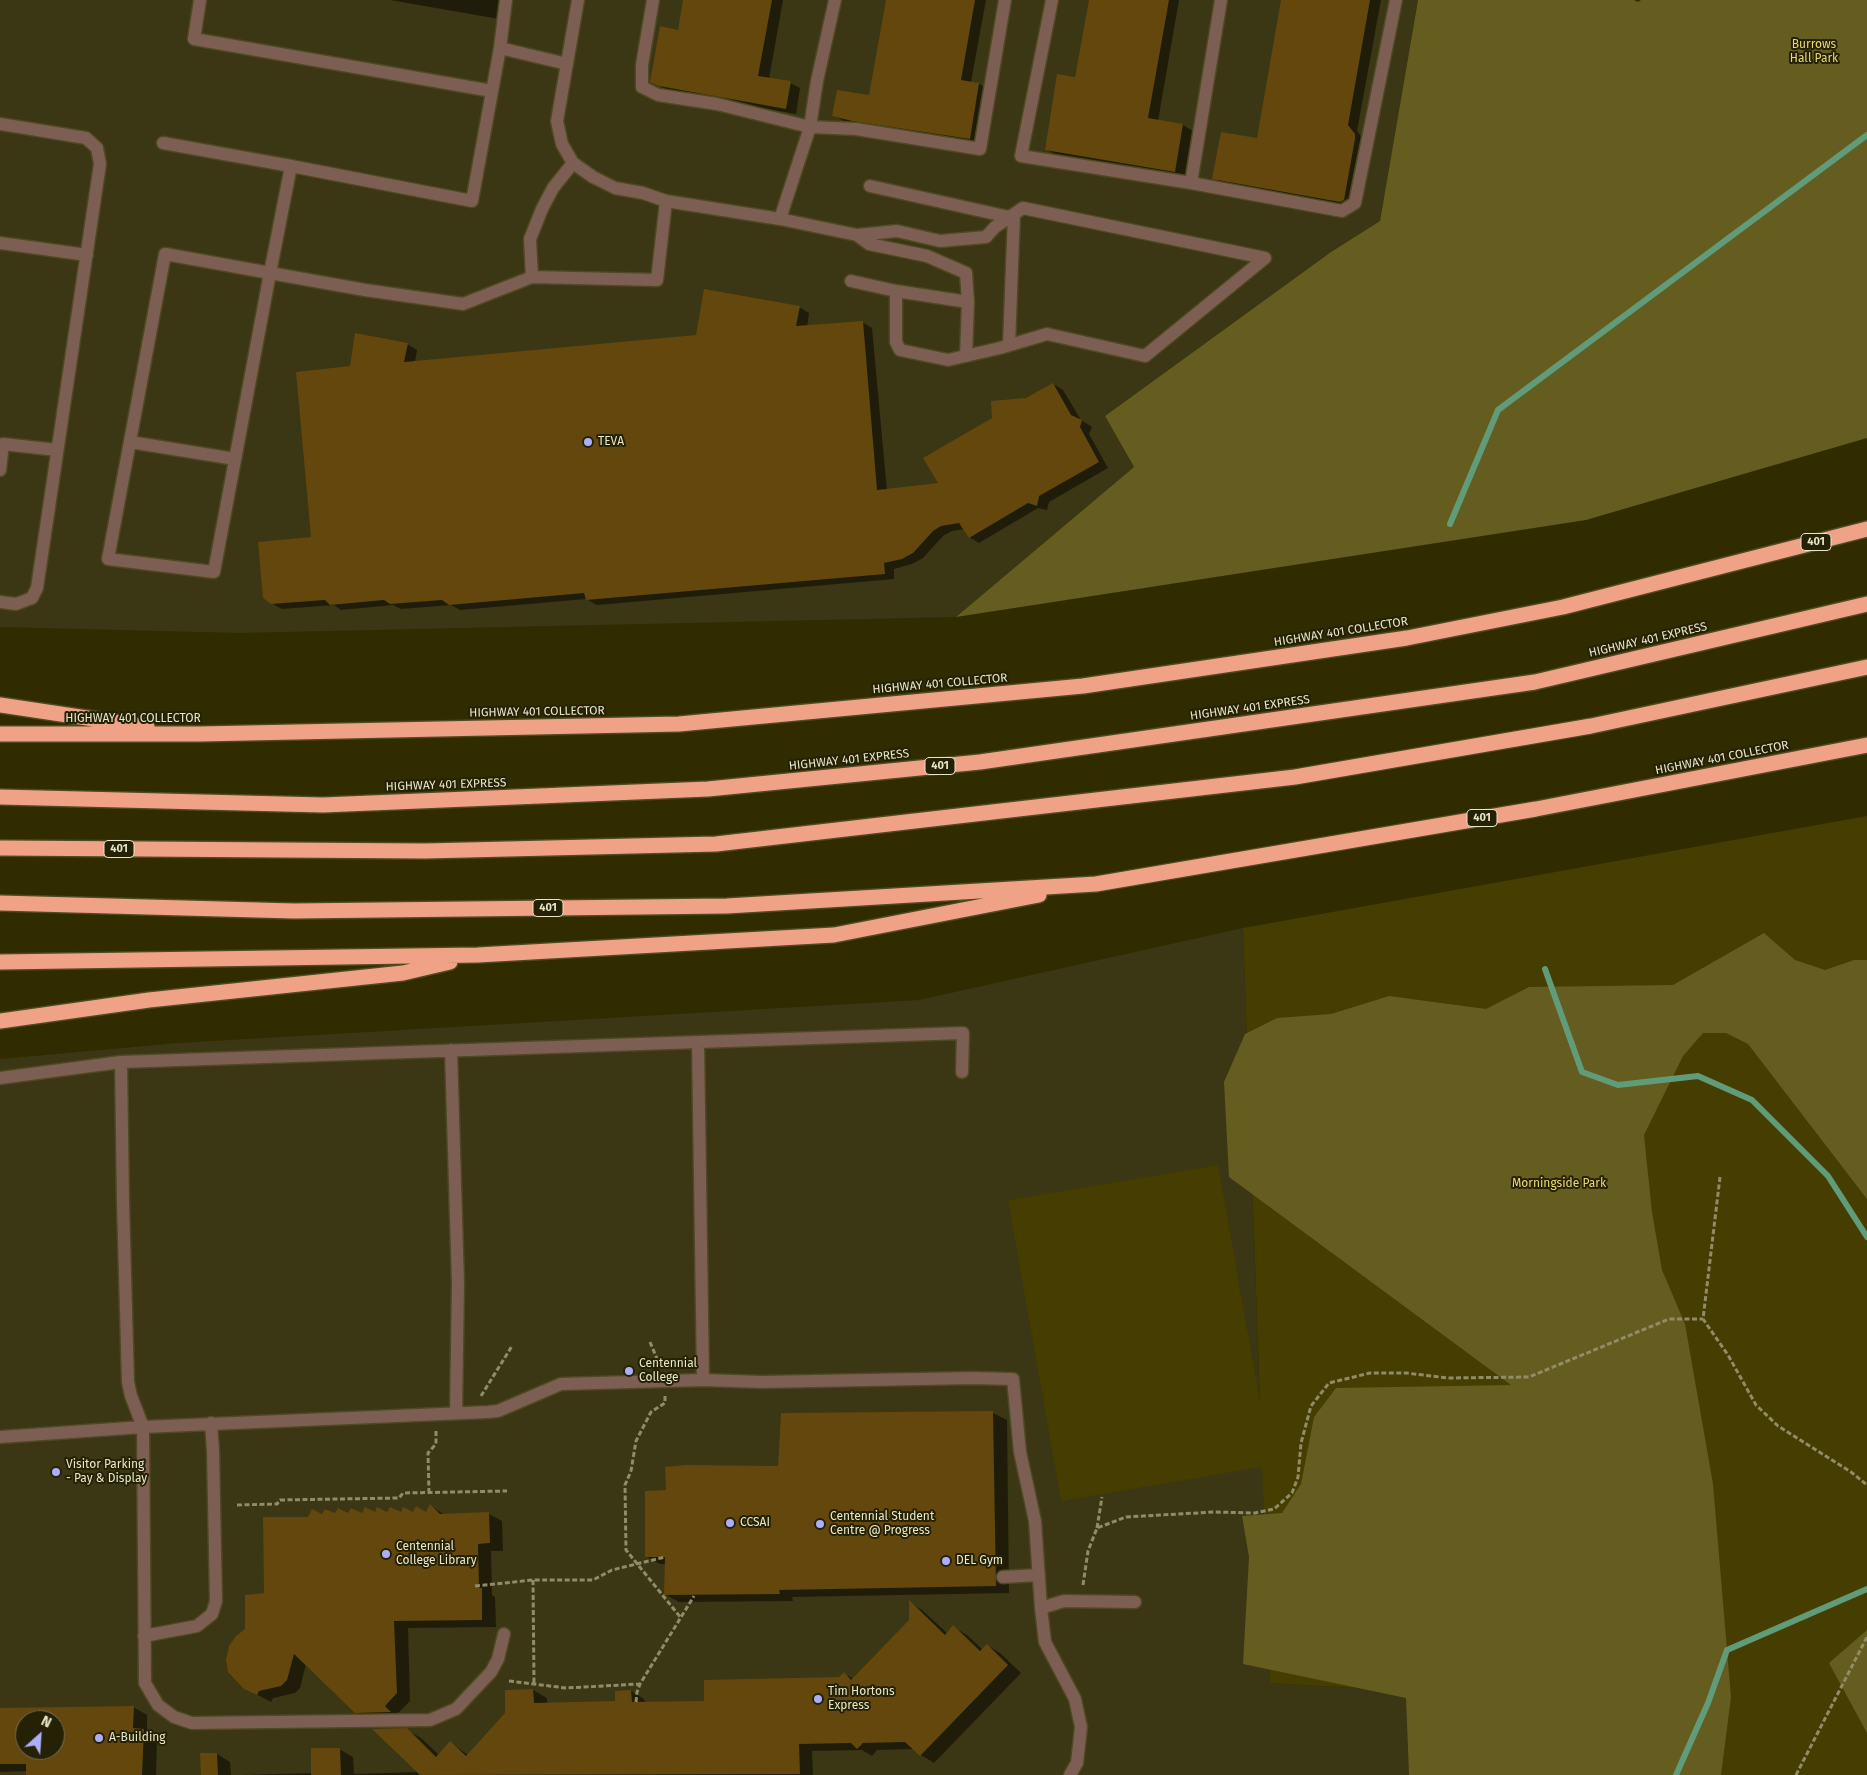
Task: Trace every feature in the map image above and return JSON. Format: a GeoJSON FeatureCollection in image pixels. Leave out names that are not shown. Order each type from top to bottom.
{"type":"FeatureCollection","features":[{"type":"Feature","properties":{"kind":"highway","name":"HIGHWAY 401 COLLECTOR"},"geometry":{"type":"LineString","coordinates":[[0,734],[200,734],[679,724],[1083,686],[1408,638],[1553,609],[1867,529]]}},
{"type":"Feature","properties":{"kind":"highway","name":"HIGHWAY 401 EXPRESS"},"geometry":{"type":"LineString","coordinates":[[0,797],[323,805],[708,789],[971,763],[1535,682],[1867,604]]}},
{"type":"Feature","properties":{"kind":"highway","name":"401"},"geometry":{"type":"LineString","coordinates":[[0,848],[425,851],[716,844],[1295,777],[1591,726],[1867,667]]}},
{"type":"Feature","properties":{"kind":"highway"},"geometry":{"type":"LineString","coordinates":[[0,705],[200,734]]}},
{"type":"Feature","properties":{"kind":"highway","name":"HIGHWAY 401 COLLECTOR"},"geometry":{"type":"LineString","coordinates":[[0,903],[294,911],[727,906],[1096,884],[1536,809],[1867,745]]}},
{"type":"Feature","properties":{"kind":"highway"},"geometry":{"type":"LineString","coordinates":[[0,962],[478,955],[834,935],[1096,884]]}},
{"type":"Feature","properties":{"kind":"highway"},"geometry":{"type":"LineString","coordinates":[[0,1021],[149,1000],[403,973],[478,955]]}},
{"type":"Feature","properties":{"kind":"street"},"geometry":{"type":"LineString","coordinates":[[200,0],[194,39],[492,91]]}},
{"type":"Feature","properties":{"kind":"street"},"geometry":{"type":"LineString","coordinates":[[163,143],[472,201],[500,48],[506,0]]}},
{"type":"Feature","properties":{"kind":"street"},"geometry":{"type":"LineString","coordinates":[[578,0],[557,121],[562,144],[573,163],[593,177],[615,188],[643,192],[666,201],[780,219],[857,235],[897,231],[940,241],[986,237],[995,227],[1023,208],[1265,258],[1145,356],[1047,334],[948,360],[900,350],[896,342],[896,292]]}},
{"type":"Feature","properties":{"kind":"street"},"geometry":{"type":"LineString","coordinates":[[653,0],[642,65],[642,87],[658,95],[717,104],[810,127],[856,129],[980,149],[1006,0]]}},
{"type":"Feature","properties":{"kind":"street"},"geometry":{"type":"LineString","coordinates":[[780,219],[810,127],[817,81],[835,0]]}},
{"type":"Feature","properties":{"kind":"street"},"geometry":{"type":"LineString","coordinates":[[1052,0],[1021,156],[1191,183],[1342,212],[1354,203],[1396,0]]}},
{"type":"Feature","properties":{"kind":"street"},"geometry":{"type":"LineString","coordinates":[[1191,183],[1221,0]]}},
{"type":"Feature","properties":{"kind":"street"},"geometry":{"type":"LineString","coordinates":[[500,48],[567,64]]}},
{"type":"Feature","properties":{"kind":"street"},"geometry":{"type":"LineString","coordinates":[[0,124],[86,138],[97,148],[100,164],[37,588],[32,598],[16,604],[0,602]]}},
{"type":"Feature","properties":{"kind":"street"},"geometry":{"type":"LineString","coordinates":[[532,277],[530,239],[542,208],[553,188],[573,163]]}},
{"type":"Feature","properties":{"kind":"street"},"geometry":{"type":"LineString","coordinates":[[291,166],[270,273],[214,572],[108,559],[165,254],[270,273],[365,290],[463,304],[532,277],[657,280],[666,201]]}},
{"type":"Feature","properties":{"kind":"street"},"geometry":{"type":"LineString","coordinates":[[870,186],[1011,216]]}},
{"type":"Feature","properties":{"kind":"street"},"geometry":{"type":"LineString","coordinates":[[1009,345],[1011,216]]}},
{"type":"Feature","properties":{"kind":"street"},"geometry":{"type":"LineString","coordinates":[[857,235],[869,244],[927,256],[966,274],[968,302],[966,356]]}},
{"type":"Feature","properties":{"kind":"street"},"geometry":{"type":"LineString","coordinates":[[0,243],[87,255]]}},
{"type":"Feature","properties":{"kind":"street"},"geometry":{"type":"LineString","coordinates":[[851,281],[896,292],[968,302]]}},
{"type":"Feature","properties":{"kind":"street"},"geometry":{"type":"LineString","coordinates":[[130,442],[235,459]]}},
{"type":"Feature","properties":{"kind":"street"},"geometry":{"type":"LineString","coordinates":[[0,470],[3,444],[57,450]]}},
{"type":"Feature","properties":{"kind":"street"},"geometry":{"type":"LineString","coordinates":[[0,1078],[121,1062],[963,1033],[962,1072]]}},
{"type":"Feature","properties":{"kind":"street"},"geometry":{"type":"LineString","coordinates":[[698,1042],[703,1380]]}},
{"type":"Feature","properties":{"kind":"street"},"geometry":{"type":"LineString","coordinates":[[451,1050],[458,1284],[456,1412]]}},
{"type":"Feature","properties":{"kind":"street"},"geometry":{"type":"LineString","coordinates":[[121,1062],[122,1202],[128,1382],[130,1396],[144,1427],[145,1683],[158,1705],[174,1718],[192,1723],[430,1720],[456,1709],[480,1685],[491,1672],[498,1658],[504,1634]]}},
{"type":"Feature","properties":{"kind":"street"},"geometry":{"type":"LineString","coordinates":[[0,1437],[144,1427],[456,1412],[479,1413],[498,1411],[561,1384],[703,1380],[762,1382],[972,1378],[1012,1380],[1020,1452],[1035,1521],[1045,1642],[1075,1699],[1081,1727],[1077,1763],[1070,1775]]}},
{"type":"Feature","properties":{"kind":"street"},"geometry":{"type":"LineString","coordinates":[[144,1636],[197,1626],[212,1614],[216,1601],[211,1424]]}},
{"type":"Feature","properties":{"kind":"street"},"geometry":{"type":"LineString","coordinates":[[1002,1577],[1039,1575]]}},
{"type":"Feature","properties":{"kind":"street"},"geometry":{"type":"LineString","coordinates":[[1041,1608],[1064,1600],[1135,1602]]}},
{"type":"Feature","properties":{"kind":"path"},"geometry":{"type":"LineString","coordinates":[[1720,1177],[1703,1318],[1728,1355],[1756,1405],[1778,1426],[1851,1472],[1867,1485]]}},
{"type":"Feature","properties":{"kind":"path"},"geometry":{"type":"LineString","coordinates":[[1097,1528],[1126,1517],[1214,1512],[1255,1513],[1274,1509],[1292,1493],[1298,1476],[1301,1442],[1311,1406],[1329,1383],[1370,1373],[1406,1373],[1448,1378],[1529,1377],[1669,1319],[1703,1318]]}},
{"type":"Feature","properties":{"kind":"path"},"geometry":{"type":"LineString","coordinates":[[650,1342],[665,1381],[665,1403],[651,1412],[636,1441],[631,1470],[625,1485],[626,1550],[681,1618]]}},
{"type":"Feature","properties":{"kind":"path"},"geometry":{"type":"LineString","coordinates":[[478,1401],[512,1346]]}},
{"type":"Feature","properties":{"kind":"path"},"geometry":{"type":"LineString","coordinates":[[429,1493],[428,1453],[436,1444],[436,1431]]}},
{"type":"Feature","properties":{"kind":"path"},"geometry":{"type":"LineString","coordinates":[[237,1505],[276,1504],[280,1500],[399,1498],[403,1493],[507,1491]]}},
{"type":"Feature","properties":{"kind":"path"},"geometry":{"type":"LineString","coordinates":[[1082,1601],[1088,1551],[1097,1528],[1102,1497]]}},
{"type":"Feature","properties":{"kind":"path"},"geometry":{"type":"LineString","coordinates":[[475,1586],[533,1580],[593,1580],[612,1570],[665,1557]]}},
{"type":"Feature","properties":{"kind":"path"},"geometry":{"type":"LineString","coordinates":[[533,1580],[534,1684]]}},
{"type":"Feature","properties":{"kind":"path"},"geometry":{"type":"LineString","coordinates":[[636,1702],[636,1692],[640,1684],[694,1596]]}},
{"type":"Feature","properties":{"kind":"path"},"geometry":{"type":"LineString","coordinates":[[1796,1775],[1867,1637]]}},
{"type":"Feature","properties":{"kind":"path"},"geometry":{"type":"LineString","coordinates":[[509,1681],[566,1688],[640,1684]]}},
{"type":"Feature","properties":{"kind":"shaded area"},"geometry":{"type":"Polygon","coordinates":[[[0,0],[1418,0],[1380,221],[1331,252],[1105,416],[1134,467],[956,617],[239,633],[0,627],[0,0]]]}},
{"type":"Feature","properties":{"kind":"shaded area","name":"Centennial College"},"geometry":{"type":"Polygon","coordinates":[[[1243,928],[1270,1683],[1423,1692],[1417,1775],[0,1775],[0,1059],[178,1043],[919,1000],[1243,928]]]}},
{"type":"Feature","properties":{"kind":"green space","name":"Burrows Hall Park"},"geometry":{"type":"Polygon","coordinates":[[[1418,0],[1634,0],[1638,2],[1641,0],[1867,0],[1867,438],[1586,520],[956,617],[1134,467],[1105,416],[1331,252],[1380,221],[1418,0]]]}},
{"type":"Feature","properties":{"kind":"green space","name":"Morningside Park"},"geometry":{"type":"Polygon","coordinates":[[[1867,816],[1867,1775],[1417,1775],[1423,1692],[1270,1683],[1262,1467],[1061,1501],[1008,1200],[1218,1165],[1260,1402],[1243,928],[1867,816]]]}},
{"type":"Feature","properties":{"kind":"green space"},"geometry":{"type":"Polygon","coordinates":[[[1764,933],[1795,960],[1825,970],[1854,960],[1867,960],[1867,1199],[1748,1044],[1726,1033],[1703,1033],[1683,1056],[1644,1135],[1652,1212],[1662,1270],[1685,1324],[1713,1484],[1731,1697],[1721,1775],[1409,1775],[1406,1698],[1243,1664],[1249,1557],[1242,1516],[1282,1513],[1301,1484],[1314,1417],[1336,1388],[1511,1385],[1229,1177],[1224,1082],[1245,1034],[1277,1018],[1331,1014],[1389,996],[1486,1009],[1529,987],[1673,985],[1764,933]]]}},
{"type":"Feature","properties":{"kind":"green space"},"geometry":{"type":"Polygon","coordinates":[[[1867,1630],[1867,1733],[1829,1663],[1867,1630]]]}},
{"type":"Feature","properties":{"kind":"building"},"geometry":{"type":"Polygon","coordinates":[[[683,0],[772,0],[758,76],[791,81],[786,109],[659,86],[650,82],[660,26],[678,30],[683,0]]]}},
{"type":"Feature","properties":{"kind":"building"},"geometry":{"type":"Polygon","coordinates":[[[886,0],[975,0],[961,80],[979,83],[970,139],[852,121],[832,116],[837,90],[869,95],[886,0]]]}},
{"type":"Feature","properties":{"kind":"building"},"geometry":{"type":"Polygon","coordinates":[[[1089,0],[1169,0],[1148,118],[1183,124],[1175,172],[1045,150],[1057,74],[1075,77],[1089,0]]]}},
{"type":"Feature","properties":{"kind":"building"},"geometry":{"type":"Polygon","coordinates":[[[1281,0],[1370,0],[1348,125],[1355,134],[1355,139],[1344,200],[1340,202],[1212,179],[1221,132],[1257,138],[1281,0]]]}},
{"type":"Feature","properties":{"kind":"building","name":"TEVA"},"geometry":{"type":"Polygon","coordinates":[[[704,289],[800,306],[796,326],[863,321],[877,490],[938,483],[923,458],[992,418],[991,401],[1026,398],[1053,383],[1071,415],[1082,420],[1080,427],[1099,462],[1039,496],[1037,506],[1028,503],[969,538],[959,523],[941,526],[933,531],[913,553],[902,559],[884,563],[885,574],[586,600],[584,593],[449,605],[442,600],[390,604],[384,600],[330,605],[325,600],[271,604],[263,598],[258,542],[311,537],[296,372],[350,366],[355,333],[408,343],[404,362],[696,335],[704,289]]]}},
{"type":"Feature","properties":{"kind":"building","name":"Centennial Student Centre @ Progress"},"geometry":{"type":"Polygon","coordinates":[[[993,1411],[996,1586],[779,1590],[780,1594],[664,1595],[665,1557],[645,1557],[645,1491],[666,1490],[665,1467],[686,1465],[778,1466],[781,1413],[993,1411]]]}},
{"type":"Feature","properties":{"kind":"building"},"geometry":{"type":"Polygon","coordinates":[[[430,1504],[440,1514],[489,1512],[490,1543],[478,1544],[479,1588],[482,1588],[482,1620],[394,1621],[397,1693],[385,1706],[391,1712],[355,1713],[294,1654],[287,1680],[281,1686],[259,1691],[257,1695],[244,1689],[228,1672],[226,1660],[229,1646],[236,1636],[245,1629],[245,1595],[264,1593],[263,1517],[308,1517],[312,1509],[322,1514],[325,1509],[335,1513],[338,1508],[348,1513],[351,1508],[362,1513],[365,1507],[375,1512],[377,1507],[387,1512],[390,1507],[401,1512],[403,1507],[413,1512],[416,1506],[426,1512],[430,1504]]]}},
{"type":"Feature","properties":{"kind":"building"},"geometry":{"type":"Polygon","coordinates":[[[909,1600],[945,1635],[953,1625],[980,1651],[987,1644],[1008,1665],[920,1756],[905,1742],[863,1743],[857,1749],[851,1743],[799,1744],[800,1774],[420,1775],[372,1729],[407,1728],[436,1757],[450,1741],[466,1756],[505,1713],[505,1690],[533,1689],[534,1703],[615,1701],[615,1691],[631,1690],[632,1702],[704,1701],[704,1680],[839,1677],[844,1672],[851,1680],[909,1620],[909,1600]]]}},
{"type":"Feature","properties":{"kind":"building","name":"A-Building"},"geometry":{"type":"Polygon","coordinates":[[[134,1706],[133,1728],[144,1729],[142,1775],[26,1775],[26,1764],[0,1764],[0,1708],[134,1706]]]}},
{"type":"Feature","properties":{"kind":"building"},"geometry":{"type":"Polygon","coordinates":[[[311,1748],[340,1748],[341,1775],[311,1775],[311,1748]]]}},
{"type":"Feature","properties":{"kind":"building"},"geometry":{"type":"Polygon","coordinates":[[[200,1753],[217,1753],[218,1775],[201,1775],[200,1753]]]}},
{"type":"Feature","properties":{"kind":"waterway"},"geometry":{"type":"LineString","coordinates":[[1450,524],[1498,410],[1867,135]]}},
{"type":"Feature","properties":{"kind":"waterway"},"geometry":{"type":"LineString","coordinates":[[1545,969],[1582,1072],[1618,1085],[1698,1076],[1752,1100],[1828,1176],[1867,1237]]}},
{"type":"Feature","properties":{"kind":"waterway"},"geometry":{"type":"LineString","coordinates":[[1676,1775],[1708,1703],[1727,1650],[1867,1589]]}},
{"type":"Feature","properties":{"kind":"place","name":"TEVA"},"geometry":{"type":"Point","coordinates":[588,442]}},
{"type":"Feature","properties":{"kind":"place","name":"Centennial College"},"geometry":{"type":"Point","coordinates":[629,1371]}},
{"type":"Feature","properties":{"kind":"place","name":"Visitor Parking - Pay & Display"},"geometry":{"type":"Point","coordinates":[56,1472]}},
{"type":"Feature","properties":{"kind":"place","name":"CCSAI"},"geometry":{"type":"Point","coordinates":[730,1523]}},
{"type":"Feature","properties":{"kind":"place","name":"Centennial Student Centre @ Progress"},"geometry":{"type":"Point","coordinates":[820,1524]}},
{"type":"Feature","properties":{"kind":"place","name":"Centennial College Library"},"geometry":{"type":"Point","coordinates":[386,1554]}},
{"type":"Feature","properties":{"kind":"place","name":"DEL Gym"},"geometry":{"type":"Point","coordinates":[946,1561]}},
{"type":"Feature","properties":{"kind":"place","name":"Tim Hortons Express"},"geometry":{"type":"Point","coordinates":[818,1699]}},
{"type":"Feature","properties":{"kind":"place","name":"A-Building"},"geometry":{"type":"Point","coordinates":[99,1738]}}]}
